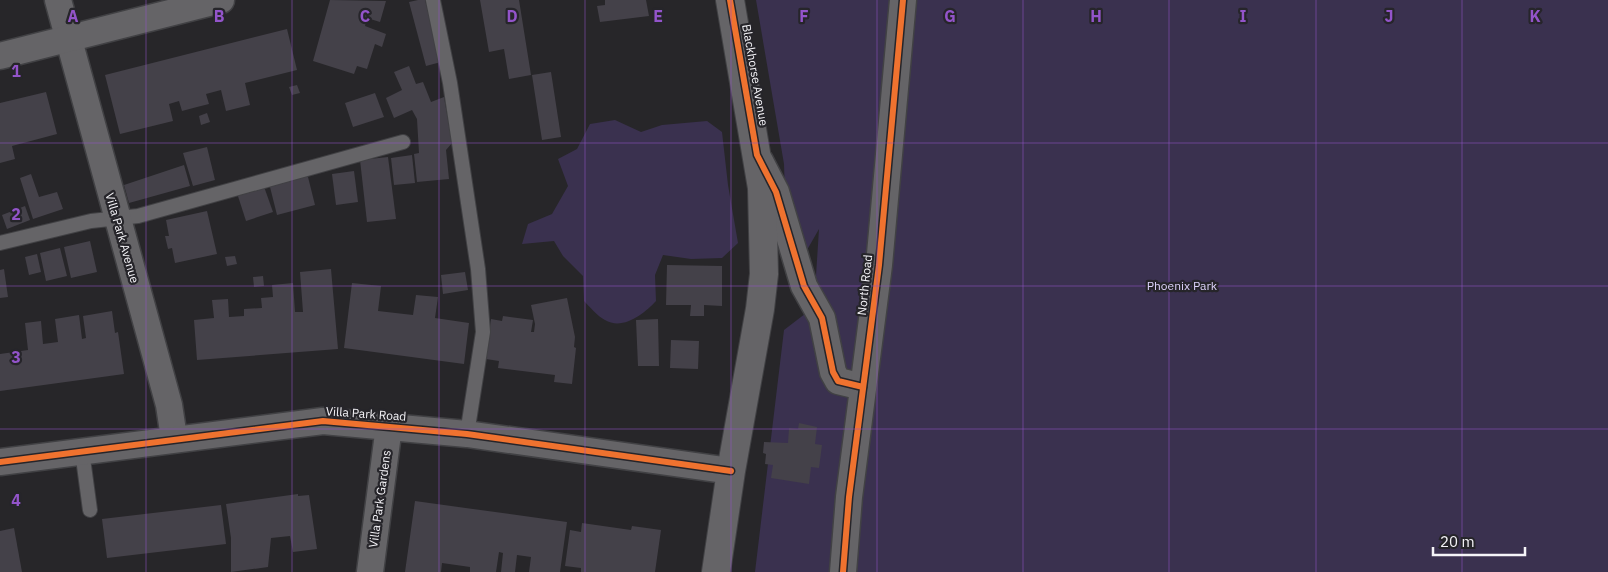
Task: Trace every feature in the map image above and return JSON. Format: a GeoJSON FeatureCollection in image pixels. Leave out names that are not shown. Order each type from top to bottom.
{"type":"FeatureCollection","features":[{"type":"Feature","properties":{"kind":"main road","name":"Blackhorse Avenue"},"geometry":{"type":"LineString","coordinates":[[716,572],[731,471],[757,327],[764,274],[762,188],[730,0]]}},
{"type":"Feature","properties":{"kind":"street","name":"Villa Park Avenue"},"geometry":{"type":"LineString","coordinates":[[58,0],[116,219],[169,406],[174,438]]}},
{"type":"Feature","properties":{"kind":"street"},"geometry":{"type":"LineString","coordinates":[[0,56],[221,0]]}},
{"type":"Feature","properties":{"kind":"street","name":"North Road"},"geometry":{"type":"LineString","coordinates":[[842,572],[879,265],[903,0]]}},
{"type":"Feature","properties":{"kind":"street"},"geometry":{"type":"LineString","coordinates":[[757,155],[776,192],[804,286],[822,318],[833,372],[838,381],[864,386]]}},
{"type":"Feature","properties":{"kind":"street"},"geometry":{"type":"LineString","coordinates":[[764,274],[797,281],[804,286]]}},
{"type":"Feature","properties":{"kind":"street","name":"Villa Park Road"},"geometry":{"type":"LineString","coordinates":[[0,462],[174,438],[323,421],[467,434],[731,471]]}},
{"type":"Feature","properties":{"kind":"street","name":"Villa Park Gardens"},"geometry":{"type":"LineString","coordinates":[[370,572],[389,426]]}},
{"type":"Feature","properties":{"kind":"lane"},"geometry":{"type":"LineString","coordinates":[[433,0],[450,83],[478,269],[483,332],[467,434]]}},
{"type":"Feature","properties":{"kind":"lane"},"geometry":{"type":"LineString","coordinates":[[0,243],[91,221],[138,216],[403,142]]}},
{"type":"Feature","properties":{"kind":"lane"},"geometry":{"type":"LineString","coordinates":[[82,451],[90,510]]}},
{"type":"Feature","properties":{"kind":"green space","name":"Phoenix Park"},"geometry":{"type":"Polygon","coordinates":[[[756,0],[1608,0],[1608,572],[755,572],[784,330],[814,307],[819,229],[807,250],[786,226],[784,164],[756,0]]]}},
{"type":"Feature","properties":{"kind":"green space"},"geometry":{"type":"Polygon","coordinates":[[[615,120],[641,132],[662,125],[707,121],[722,132],[728,185],[738,243],[722,258],[691,259],[663,255],[655,275],[656,301],[640,315],[626,322],[619,323],[612,323],[602,318],[584,301],[583,276],[563,256],[554,241],[522,244],[528,224],[552,214],[568,186],[558,159],[577,149],[590,124],[615,120]]]}},
{"type":"Feature","properties":{"kind":"building"},"geometry":{"type":"Polygon","coordinates":[[[330,0],[386,1],[380,22],[367,18],[365,26],[386,34],[382,47],[375,44],[367,69],[357,66],[354,74],[313,61],[330,0]]]}},
{"type":"Feature","properties":{"kind":"building"},"geometry":{"type":"Polygon","coordinates":[[[425,0],[441,62],[426,66],[409,2],[425,0]]]}},
{"type":"Feature","properties":{"kind":"building"},"geometry":{"type":"Polygon","coordinates":[[[480,0],[519,0],[531,75],[509,79],[504,49],[489,52],[480,0]]]}},
{"type":"Feature","properties":{"kind":"building"},"geometry":{"type":"Polygon","coordinates":[[[605,0],[646,0],[649,16],[600,22],[597,6],[605,5],[605,0]]]}},
{"type":"Feature","properties":{"kind":"building"},"geometry":{"type":"Polygon","coordinates":[[[287,29],[297,70],[245,83],[250,105],[226,111],[221,90],[206,94],[209,104],[182,111],[179,101],[169,104],[173,121],[120,134],[105,75],[287,29]]]}},
{"type":"Feature","properties":{"kind":"building"},"geometry":{"type":"Polygon","coordinates":[[[409,66],[416,84],[423,82],[431,102],[444,97],[452,143],[446,150],[449,179],[417,182],[414,154],[419,153],[417,119],[412,110],[394,118],[386,98],[402,90],[394,72],[409,66]]]}},
{"type":"Feature","properties":{"kind":"building"},"geometry":{"type":"Polygon","coordinates":[[[551,72],[561,137],[542,140],[532,75],[551,72]]]}},
{"type":"Feature","properties":{"kind":"building"},"geometry":{"type":"Polygon","coordinates":[[[297,85],[300,93],[292,95],[289,87],[297,85]]]}},
{"type":"Feature","properties":{"kind":"building"},"geometry":{"type":"Polygon","coordinates":[[[46,92],[57,134],[12,146],[15,159],[0,163],[0,103],[46,92]]]}},
{"type":"Feature","properties":{"kind":"building"},"geometry":{"type":"Polygon","coordinates":[[[375,93],[384,117],[353,127],[345,103],[375,93]]]}},
{"type":"Feature","properties":{"kind":"building"},"geometry":{"type":"Polygon","coordinates":[[[207,113],[210,122],[201,125],[199,116],[207,113]]]}},
{"type":"Feature","properties":{"kind":"building"},"geometry":{"type":"Polygon","coordinates":[[[207,147],[215,180],[193,186],[183,153],[207,147]]]}},
{"type":"Feature","properties":{"kind":"building"},"geometry":{"type":"Polygon","coordinates":[[[412,155],[415,183],[394,185],[391,158],[412,155]]]}},
{"type":"Feature","properties":{"kind":"building"},"geometry":{"type":"Polygon","coordinates":[[[388,157],[396,219],[367,222],[360,160],[388,157]]]}},
{"type":"Feature","properties":{"kind":"building"},"geometry":{"type":"Polygon","coordinates":[[[184,165],[190,186],[129,203],[124,185],[184,165]]]}},
{"type":"Feature","properties":{"kind":"building"},"geometry":{"type":"Polygon","coordinates":[[[354,171],[358,202],[336,205],[332,174],[354,171]]]}},
{"type":"Feature","properties":{"kind":"building"},"geometry":{"type":"Polygon","coordinates":[[[307,173],[315,205],[277,215],[269,183],[307,173]]]}},
{"type":"Feature","properties":{"kind":"building"},"geometry":{"type":"Polygon","coordinates":[[[31,174],[39,197],[57,192],[63,209],[33,219],[20,178],[31,174]]]}},
{"type":"Feature","properties":{"kind":"building"},"geometry":{"type":"Polygon","coordinates":[[[262,181],[273,212],[246,221],[236,190],[262,181]]]}},
{"type":"Feature","properties":{"kind":"building"},"geometry":{"type":"Polygon","coordinates":[[[25,206],[30,220],[7,229],[2,215],[25,206]]]}},
{"type":"Feature","properties":{"kind":"building"},"geometry":{"type":"Polygon","coordinates":[[[207,211],[217,254],[175,263],[172,248],[168,249],[165,236],[169,236],[166,220],[207,211]]]}},
{"type":"Feature","properties":{"kind":"building"},"geometry":{"type":"Polygon","coordinates":[[[90,241],[97,272],[71,278],[64,247],[90,241]]]}},
{"type":"Feature","properties":{"kind":"building"},"geometry":{"type":"Polygon","coordinates":[[[60,248],[67,276],[46,281],[40,253],[60,248]]]}},
{"type":"Feature","properties":{"kind":"building"},"geometry":{"type":"Polygon","coordinates":[[[37,254],[41,272],[29,275],[25,257],[37,254]]]}},
{"type":"Feature","properties":{"kind":"building"},"geometry":{"type":"Polygon","coordinates":[[[235,256],[237,264],[227,266],[225,257],[235,256]]]}},
{"type":"Feature","properties":{"kind":"building"},"geometry":{"type":"Polygon","coordinates":[[[667,265],[722,266],[722,306],[704,305],[704,316],[690,316],[691,305],[666,305],[667,265]]]}},
{"type":"Feature","properties":{"kind":"building"},"geometry":{"type":"Polygon","coordinates":[[[4,269],[8,297],[0,298],[0,270],[4,269]]]}},
{"type":"Feature","properties":{"kind":"building"},"geometry":{"type":"Polygon","coordinates":[[[331,269],[338,349],[197,360],[194,320],[214,318],[212,300],[228,299],[229,317],[244,316],[244,309],[262,308],[261,298],[273,297],[272,285],[293,283],[295,312],[303,312],[300,272],[331,269]]]}},
{"type":"Feature","properties":{"kind":"building"},"geometry":{"type":"Polygon","coordinates":[[[465,272],[468,290],[443,294],[441,275],[465,272]]]}},
{"type":"Feature","properties":{"kind":"building"},"geometry":{"type":"Polygon","coordinates":[[[263,276],[264,286],[254,287],[253,277],[263,276]]]}},
{"type":"Feature","properties":{"kind":"building"},"geometry":{"type":"Polygon","coordinates":[[[352,283],[381,286],[378,311],[413,315],[416,295],[438,297],[435,318],[469,323],[464,364],[344,348],[352,283]]]}},
{"type":"Feature","properties":{"kind":"building"},"geometry":{"type":"Polygon","coordinates":[[[567,298],[575,337],[574,347],[576,348],[572,384],[554,382],[555,375],[498,368],[499,361],[486,359],[491,319],[502,321],[503,316],[533,320],[531,332],[534,332],[535,324],[531,305],[567,298]]]}},
{"type":"Feature","properties":{"kind":"building"},"geometry":{"type":"Polygon","coordinates":[[[112,311],[115,333],[118,332],[124,374],[0,391],[0,354],[28,350],[25,323],[41,321],[43,344],[58,342],[55,319],[79,315],[82,339],[86,338],[83,316],[112,311]]]}},
{"type":"Feature","properties":{"kind":"building"},"geometry":{"type":"Polygon","coordinates":[[[658,319],[659,366],[638,366],[636,320],[658,319]]]}},
{"type":"Feature","properties":{"kind":"building"},"geometry":{"type":"Polygon","coordinates":[[[671,340],[699,341],[698,369],[670,368],[671,340]]]}},
{"type":"Feature","properties":{"kind":"building"},"geometry":{"type":"Polygon","coordinates":[[[799,423],[817,427],[815,444],[822,445],[819,468],[811,467],[809,484],[771,478],[773,465],[765,464],[766,454],[763,453],[764,442],[788,443],[789,428],[798,429],[799,423]]]}},
{"type":"Feature","properties":{"kind":"building"},"geometry":{"type":"Polygon","coordinates":[[[298,494],[298,496],[309,495],[317,549],[293,552],[290,536],[271,538],[268,567],[231,572],[231,538],[226,504],[298,494]]]}},
{"type":"Feature","properties":{"kind":"building"},"geometry":{"type":"Polygon","coordinates":[[[415,501],[567,522],[560,572],[529,572],[531,557],[517,555],[515,572],[501,572],[503,553],[499,552],[496,572],[470,572],[470,567],[442,563],[441,572],[405,572],[415,501]]]}},
{"type":"Feature","properties":{"kind":"building"},"geometry":{"type":"Polygon","coordinates":[[[221,505],[226,544],[107,558],[102,519],[221,505]]]}},
{"type":"Feature","properties":{"kind":"building"},"geometry":{"type":"Polygon","coordinates":[[[582,523],[631,530],[632,526],[661,530],[655,572],[581,572],[581,568],[565,566],[570,530],[581,532],[582,523]]]}},
{"type":"Feature","properties":{"kind":"building"},"geometry":{"type":"Polygon","coordinates":[[[14,528],[22,572],[0,572],[0,531],[14,528]]]}},
{"type":"Feature","properties":{"kind":"cycle path"},"geometry":{"type":"LineString","coordinates":[[730,0],[757,155],[776,192],[804,286],[822,318],[833,372],[838,381],[863,387]]}},
{"type":"Feature","properties":{"kind":"cycle path"},"geometry":{"type":"LineString","coordinates":[[843,572],[849,497],[879,265],[903,0]]}},
{"type":"Feature","properties":{"kind":"cycle path"},"geometry":{"type":"LineString","coordinates":[[0,462],[323,421],[467,434],[731,471]]}}]}
